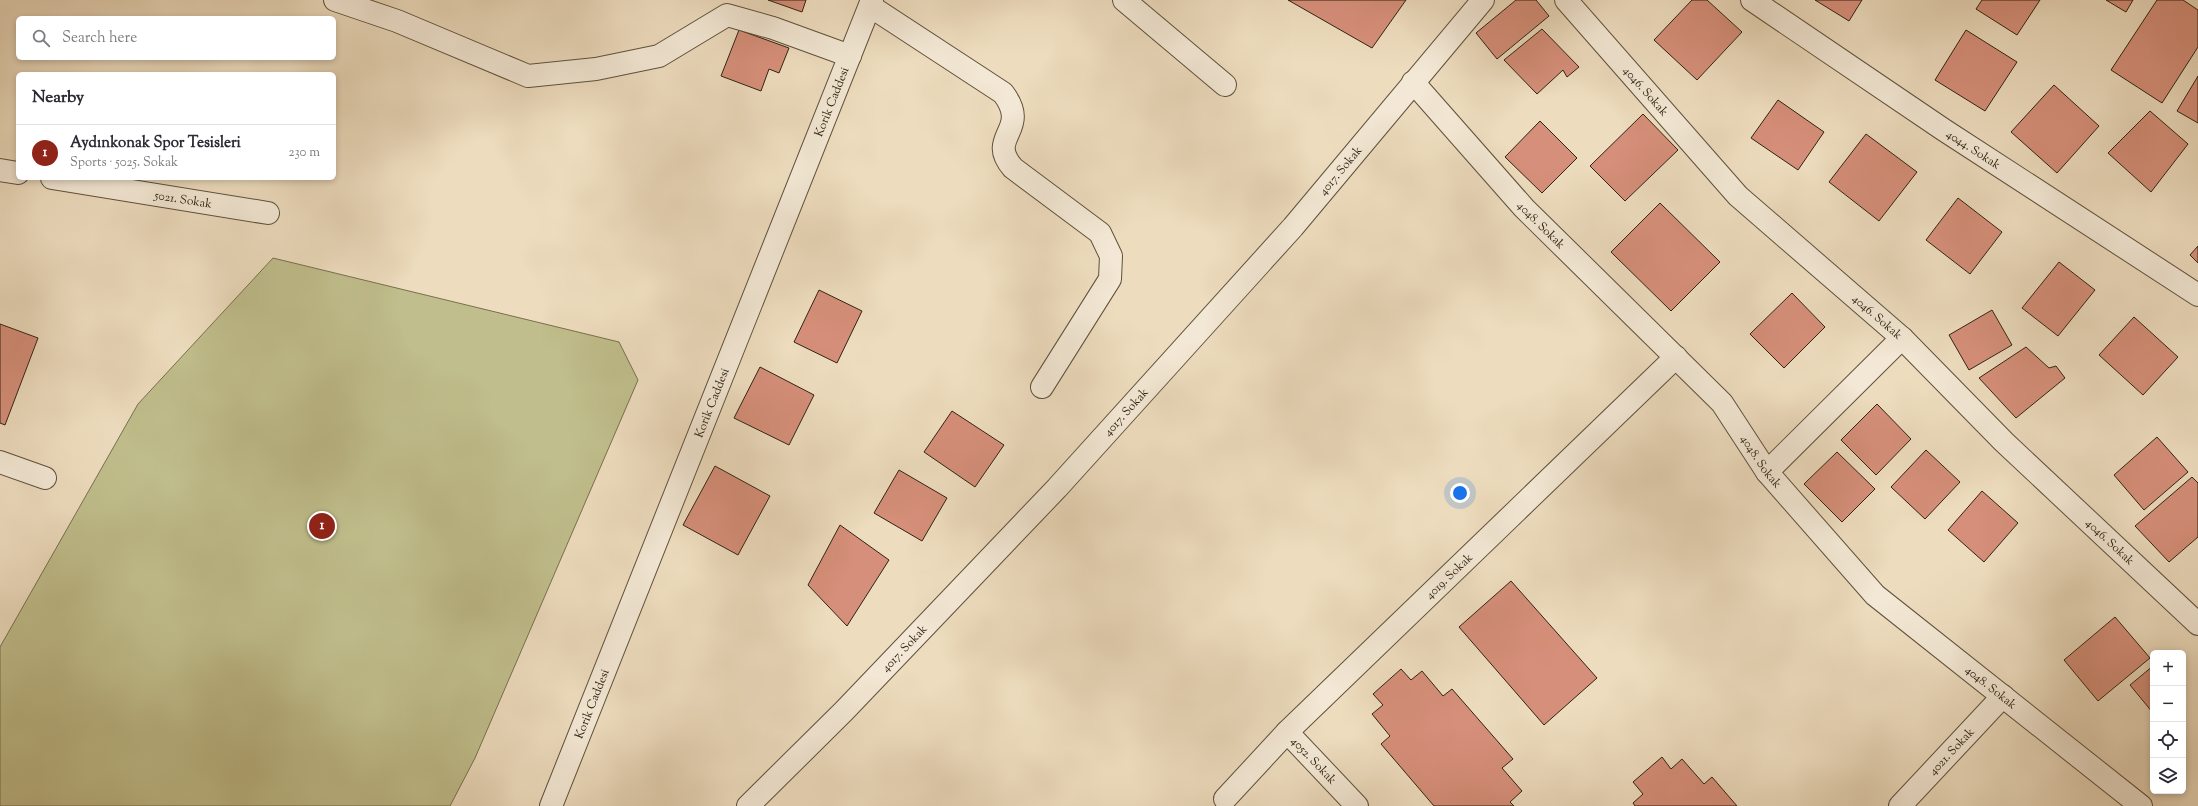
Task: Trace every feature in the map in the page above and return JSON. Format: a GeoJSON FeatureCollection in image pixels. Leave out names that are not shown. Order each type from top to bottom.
{"type":"FeatureCollection","features":[{"type":"Feature","properties":{"kind":"street"},"geometry":{"type":"LineString","coordinates":[[335,0],[397,21],[528,76],[596,69],[659,56],[727,15],[773,28],[850,56]]}},
{"type":"Feature","properties":{"kind":"street"},"geometry":{"type":"LineString","coordinates":[[1124,0],[1225,85]]}},
{"type":"Feature","properties":{"kind":"street","name":"4017. Sokak"},"geometry":{"type":"LineString","coordinates":[[748,806],[844,711],[1057,488],[1293,227],[1483,0]]}},
{"type":"Feature","properties":{"kind":"street","name":"4046. Sokak"},"geometry":{"type":"LineString","coordinates":[[1566,0],[1738,196],[1902,338],[2004,442],[2198,624]]}},
{"type":"Feature","properties":{"kind":"street","name":"4044. Sokak"},"geometry":{"type":"LineString","coordinates":[[1752,0],[1944,130],[2198,295]]}},
{"type":"Feature","properties":{"kind":"street"},"geometry":{"type":"LineString","coordinates":[[871,3],[1003,93],[1009,101],[1014,118],[1013,125],[1003,143],[1004,155],[1007,162],[1100,233],[1107,244],[1111,256],[1110,278],[1042,387]]}},
{"type":"Feature","properties":{"kind":"street","name":"Korik Caddesi"},"geometry":{"type":"LineString","coordinates":[[551,806],[871,3]]}},
{"type":"Feature","properties":{"kind":"street","name":"4048. Sokak"},"geometry":{"type":"LineString","coordinates":[[1413,82],[1524,208],[1722,403],[1767,472],[1875,594],[2141,806]]}},
{"type":"Feature","properties":{"kind":"street"},"geometry":{"type":"LineString","coordinates":[[0,170],[16,173]]}},
{"type":"Feature","properties":{"kind":"street","name":"5021. Sokak"},"geometry":{"type":"LineString","coordinates":[[64,180],[268,213]]}},
{"type":"Feature","properties":{"kind":"street"},"geometry":{"type":"LineString","coordinates":[[1767,472],[1902,338]]}},
{"type":"Feature","properties":{"kind":"street","name":"4019. Sokak"},"geometry":{"type":"LineString","coordinates":[[1224,799],[1287,732],[1676,357]]}},
{"type":"Feature","properties":{"kind":"street"},"geometry":{"type":"LineString","coordinates":[[0,462],[45,478]]}},
{"type":"Feature","properties":{"kind":"street","name":"4021. Sokak"},"geometry":{"type":"LineString","coordinates":[[1900,806],[2003,696]]}},
{"type":"Feature","properties":{"kind":"street","name":"4052. Sokak"},"geometry":{"type":"LineString","coordinates":[[1287,732],[1357,806]]}},
{"type":"Feature","properties":{"kind":"shaded area"},"geometry":{"type":"Polygon","coordinates":[[[273,258],[619,342],[638,380],[475,758],[450,806],[0,806],[0,647],[138,404],[273,258]]]}},
{"type":"Feature","properties":{"kind":"building"},"geometry":{"type":"Polygon","coordinates":[[[768,0],[806,0],[802,12],[768,0]]]}},
{"type":"Feature","properties":{"kind":"building"},"geometry":{"type":"Polygon","coordinates":[[[1288,0],[1406,0],[1372,48],[1288,0]]]}},
{"type":"Feature","properties":{"kind":"building"},"geometry":{"type":"Polygon","coordinates":[[[1516,0],[1536,0],[1549,16],[1497,59],[1476,33],[1516,0]]]}},
{"type":"Feature","properties":{"kind":"building"},"geometry":{"type":"Polygon","coordinates":[[[1692,0],[1707,0],[1742,32],[1697,80],[1654,40],[1692,0]]]}},
{"type":"Feature","properties":{"kind":"building"},"geometry":{"type":"Polygon","coordinates":[[[1815,0],[1862,0],[1849,21],[1815,0]]]}},
{"type":"Feature","properties":{"kind":"building"},"geometry":{"type":"Polygon","coordinates":[[[1982,0],[2040,0],[2017,35],[1976,9],[1982,0]]]}},
{"type":"Feature","properties":{"kind":"building"},"geometry":{"type":"Polygon","coordinates":[[[2106,0],[2133,0],[2126,12],[2106,0]]]}},
{"type":"Feature","properties":{"kind":"building"},"geometry":{"type":"Polygon","coordinates":[[[2157,0],[2183,0],[2198,10],[2198,47],[2162,103],[2111,70],[2157,0]]]}},
{"type":"Feature","properties":{"kind":"building"},"geometry":{"type":"Polygon","coordinates":[[[1542,29],[1579,67],[1567,77],[1563,70],[1537,94],[1504,60],[1542,29]]]}},
{"type":"Feature","properties":{"kind":"building"},"geometry":{"type":"Polygon","coordinates":[[[739,30],[789,48],[779,73],[769,69],[761,91],[721,76],[739,30]]]}},
{"type":"Feature","properties":{"kind":"building"},"geometry":{"type":"Polygon","coordinates":[[[1966,30],[2017,62],[1985,111],[1935,80],[1966,30]]]}},
{"type":"Feature","properties":{"kind":"building"},"geometry":{"type":"Polygon","coordinates":[[[2198,76],[2198,123],[2177,111],[2198,76]]]}},
{"type":"Feature","properties":{"kind":"building"},"geometry":{"type":"Polygon","coordinates":[[[2054,85],[2099,126],[2057,173],[2011,132],[2054,85]]]}},
{"type":"Feature","properties":{"kind":"building"},"geometry":{"type":"Polygon","coordinates":[[[1778,100],[1824,132],[1798,170],[1751,138],[1778,100]]]}},
{"type":"Feature","properties":{"kind":"building"},"geometry":{"type":"Polygon","coordinates":[[[2150,111],[2188,144],[2151,192],[2108,153],[2150,111]]]}},
{"type":"Feature","properties":{"kind":"building"},"geometry":{"type":"Polygon","coordinates":[[[1643,114],[1678,150],[1625,201],[1590,166],[1643,114]]]}},
{"type":"Feature","properties":{"kind":"building"},"geometry":{"type":"Polygon","coordinates":[[[1540,121],[1577,158],[1542,193],[1505,157],[1540,121]]]}},
{"type":"Feature","properties":{"kind":"building"},"geometry":{"type":"Polygon","coordinates":[[[1866,134],[1917,172],[1879,221],[1829,182],[1866,134]]]}},
{"type":"Feature","properties":{"kind":"building"},"geometry":{"type":"Polygon","coordinates":[[[1958,198],[2002,232],[1970,274],[1926,240],[1958,198]]]}},
{"type":"Feature","properties":{"kind":"building"},"geometry":{"type":"Polygon","coordinates":[[[1660,203],[1720,262],[1671,311],[1611,252],[1660,203]]]}},
{"type":"Feature","properties":{"kind":"building"},"geometry":{"type":"Polygon","coordinates":[[[2198,246],[2198,263],[2190,255],[2198,246]]]}},
{"type":"Feature","properties":{"kind":"building"},"geometry":{"type":"Polygon","coordinates":[[[2059,262],[2095,290],[2058,336],[2022,308],[2059,262]]]}},
{"type":"Feature","properties":{"kind":"building"},"geometry":{"type":"Polygon","coordinates":[[[819,290],[862,311],[837,363],[794,342],[819,290]]]}},
{"type":"Feature","properties":{"kind":"building"},"geometry":{"type":"Polygon","coordinates":[[[1792,293],[1825,327],[1784,368],[1750,334],[1792,293]]]}},
{"type":"Feature","properties":{"kind":"building"},"geometry":{"type":"Polygon","coordinates":[[[1992,310],[2012,345],[1969,370],[1949,335],[1992,310]]]}},
{"type":"Feature","properties":{"kind":"building"},"geometry":{"type":"Polygon","coordinates":[[[2134,317],[2178,357],[2143,395],[2099,355],[2134,317]]]}},
{"type":"Feature","properties":{"kind":"building"},"geometry":{"type":"Polygon","coordinates":[[[0,324],[38,338],[5,425],[0,423],[0,324]]]}},
{"type":"Feature","properties":{"kind":"building"},"geometry":{"type":"Polygon","coordinates":[[[2026,347],[2049,368],[2056,366],[2065,378],[2016,418],[1979,378],[2026,347]]]}},
{"type":"Feature","properties":{"kind":"building"},"geometry":{"type":"Polygon","coordinates":[[[760,367],[814,395],[789,445],[734,418],[760,367]]]}},
{"type":"Feature","properties":{"kind":"building"},"geometry":{"type":"Polygon","coordinates":[[[1877,404],[1911,439],[1876,475],[1841,440],[1877,404]]]}},
{"type":"Feature","properties":{"kind":"building"},"geometry":{"type":"Polygon","coordinates":[[[952,411],[1004,445],[975,487],[924,452],[952,411]]]}},
{"type":"Feature","properties":{"kind":"building"},"geometry":{"type":"Polygon","coordinates":[[[2157,437],[2188,472],[2144,510],[2114,475],[2157,437]]]}},
{"type":"Feature","properties":{"kind":"building"},"geometry":{"type":"Polygon","coordinates":[[[1926,450],[1960,482],[1925,519],[1891,487],[1926,450]]]}},
{"type":"Feature","properties":{"kind":"building"},"geometry":{"type":"Polygon","coordinates":[[[1837,452],[1875,489],[1842,522],[1804,484],[1837,452]]]}},
{"type":"Feature","properties":{"kind":"building"},"geometry":{"type":"Polygon","coordinates":[[[715,466],[770,496],[738,555],[683,525],[715,466]]]}},
{"type":"Feature","properties":{"kind":"building"},"geometry":{"type":"Polygon","coordinates":[[[899,470],[947,498],[922,541],[874,513],[899,470]]]}},
{"type":"Feature","properties":{"kind":"building"},"geometry":{"type":"Polygon","coordinates":[[[2192,477],[2198,483],[2198,537],[2169,562],[2135,526],[2192,477]]]}},
{"type":"Feature","properties":{"kind":"building"},"geometry":{"type":"Polygon","coordinates":[[[1982,491],[2018,523],[1984,562],[1948,530],[1982,491]]]}},
{"type":"Feature","properties":{"kind":"building"},"geometry":{"type":"Polygon","coordinates":[[[840,525],[889,560],[847,626],[808,585],[840,525]]]}},
{"type":"Feature","properties":{"kind":"building"},"geometry":{"type":"Polygon","coordinates":[[[1511,581],[1597,678],[1544,725],[1459,627],[1511,581]]]}},
{"type":"Feature","properties":{"kind":"building"},"geometry":{"type":"Polygon","coordinates":[[[2115,617],[2150,658],[2098,701],[2064,660],[2115,617]]]}},
{"type":"Feature","properties":{"kind":"building"},"geometry":{"type":"Polygon","coordinates":[[[2150,668],[2150,709],[2130,685],[2150,668]]]}},
{"type":"Feature","properties":{"kind":"building"},"geometry":{"type":"Polygon","coordinates":[[[1401,669],[1411,680],[1422,671],[1443,696],[1452,689],[1513,759],[1502,768],[1522,791],[1510,802],[1514,806],[1434,806],[1381,744],[1390,736],[1372,714],[1383,705],[1373,694],[1401,669]]]}},
{"type":"Feature","properties":{"kind":"building"},"geometry":{"type":"Polygon","coordinates":[[[1662,757],[1671,769],[1682,759],[1704,784],[1712,777],[1737,806],[1635,806],[1633,803],[1643,794],[1633,782],[1662,757]]]}},
{"type":"Feature","properties":{"kind":"place","name":"Aydınkonak Spor Tesisleri"},"geometry":{"type":"Point","coordinates":[322,526]}}]}
